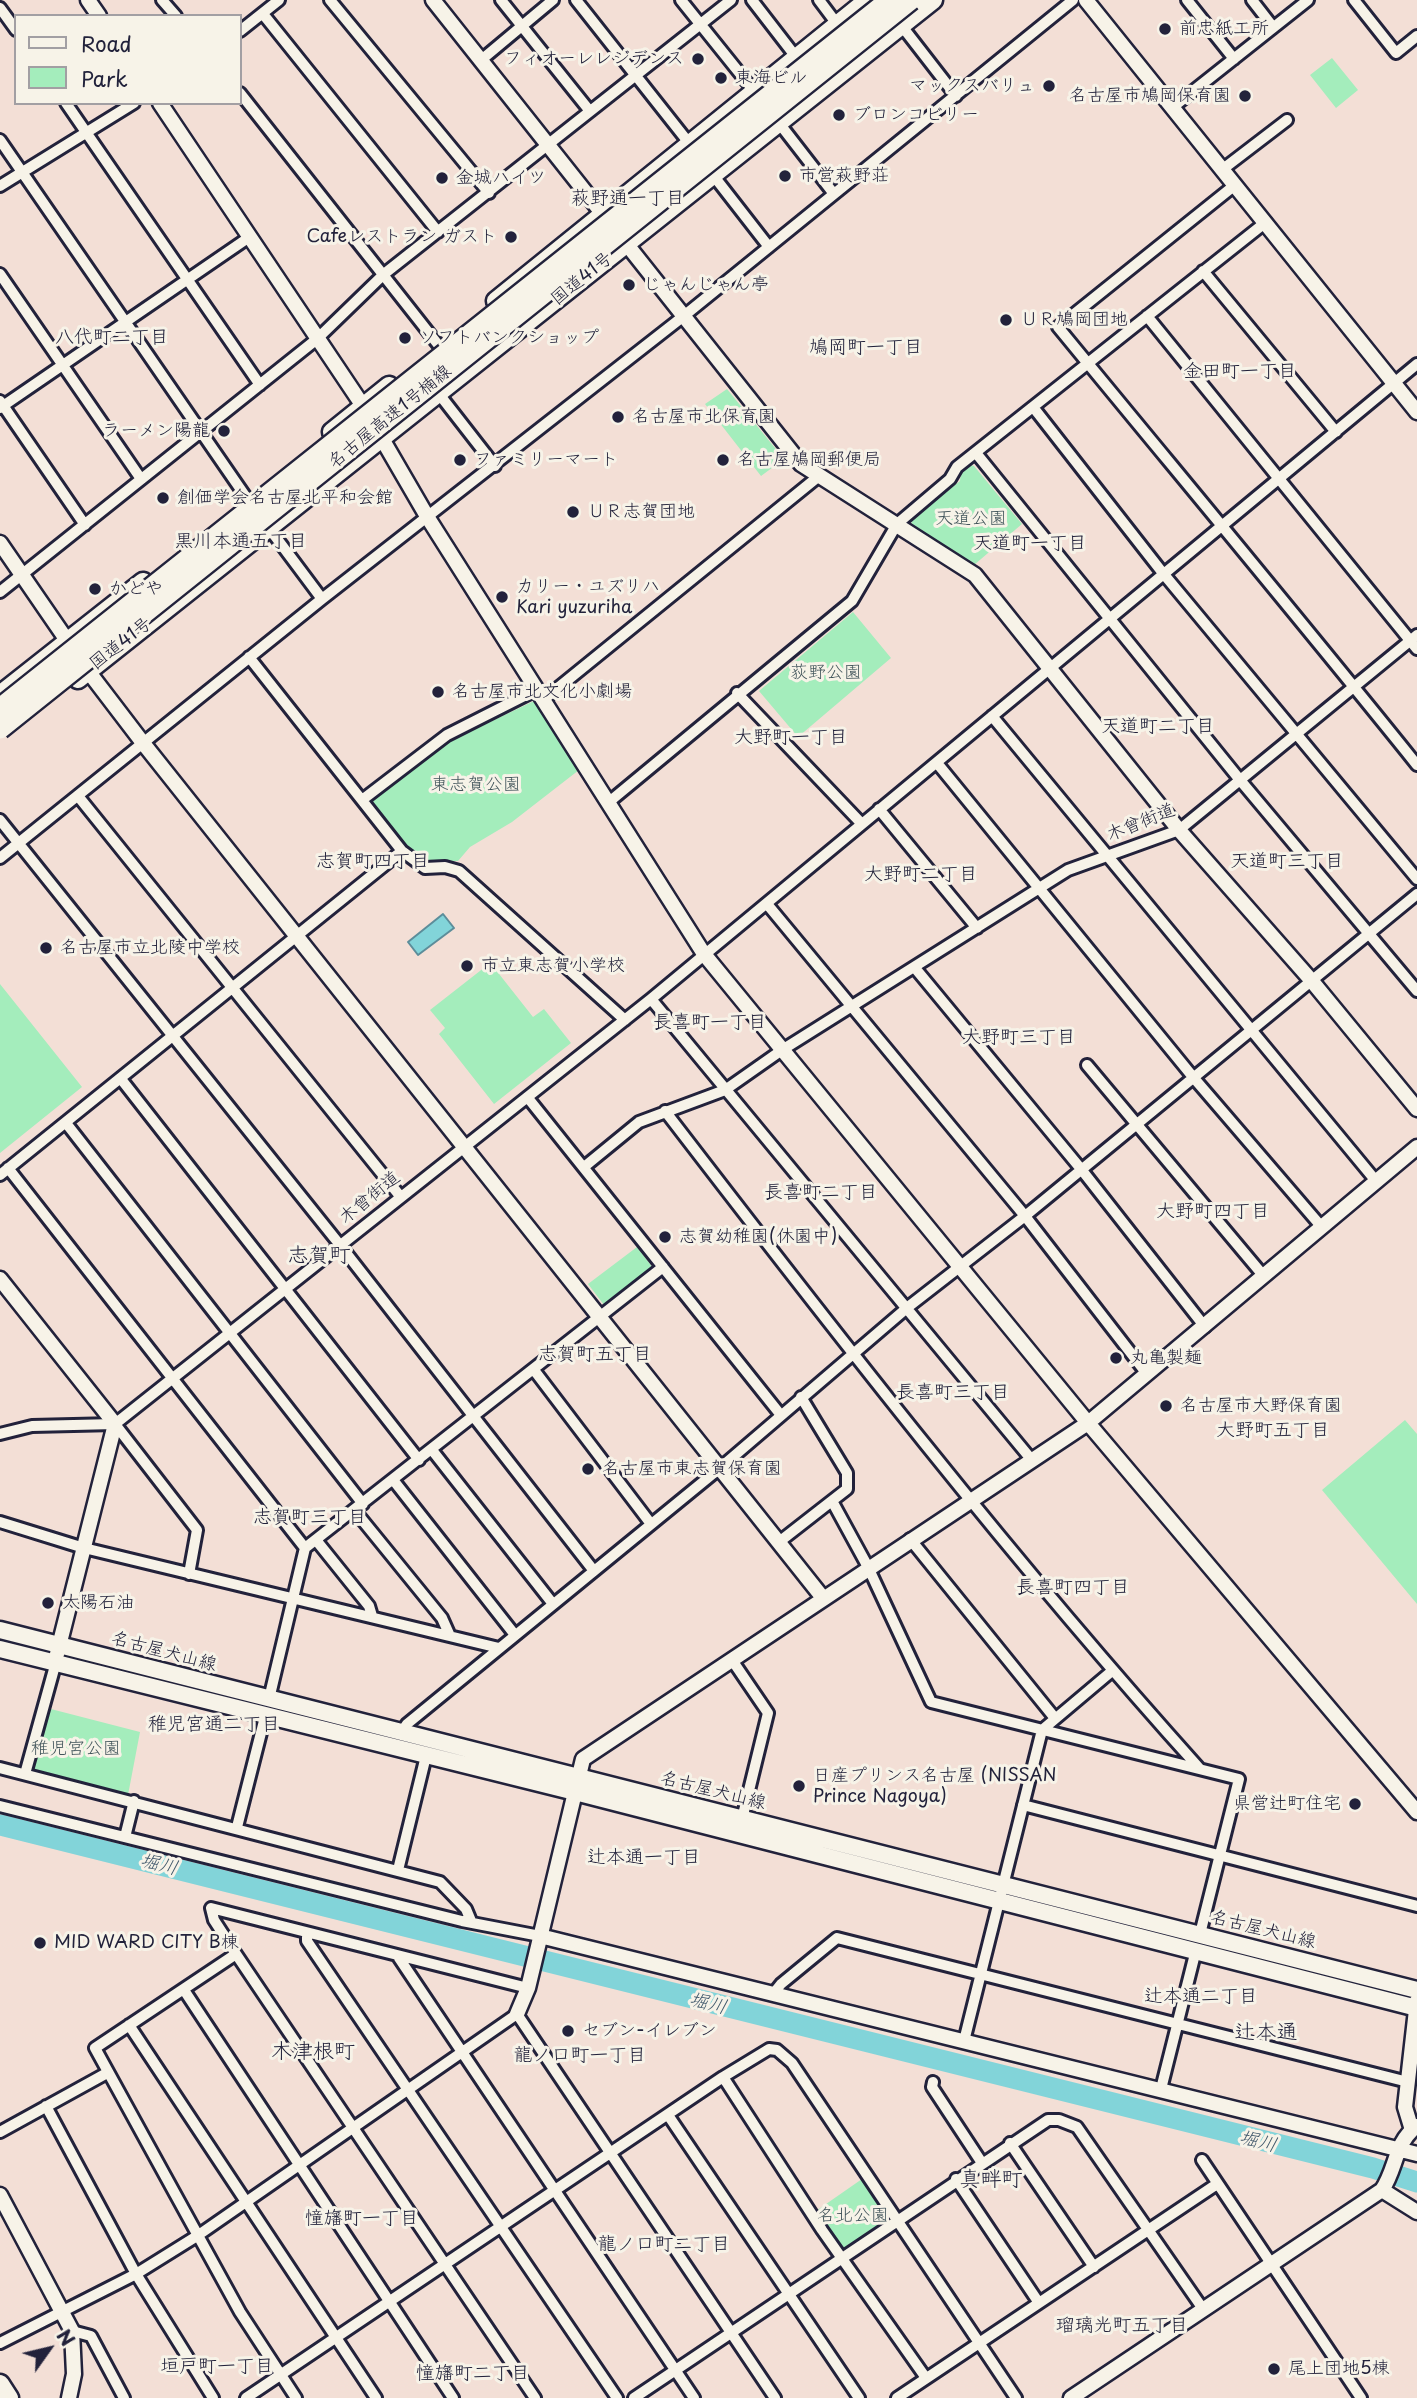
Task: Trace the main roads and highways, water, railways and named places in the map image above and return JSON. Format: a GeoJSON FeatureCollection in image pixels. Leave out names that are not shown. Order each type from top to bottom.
{"type":"FeatureCollection","features":[{"type":"Feature","properties":{"kind":"highway","name":"名古屋高速1号楠線"},"geometry":{"type":"LineString","coordinates":[[0,708],[889,0]]}},
{"type":"Feature","properties":{"kind":"highway","name":"名古屋高速1号楠線"},"geometry":{"type":"LineString","coordinates":[[0,729],[911,0]]}},
{"type":"Feature","properties":{"kind":"main road","name":"国道41号"},"geometry":{"type":"LineString","coordinates":[[0,695],[248,500],[868,0]]}},
{"type":"Feature","properties":{"kind":"main road","name":"国道41号"},"geometry":{"type":"LineString","coordinates":[[0,740],[933,0]]}},
{"type":"Feature","properties":{"kind":"main road","name":"名古屋犬山線"},"geometry":{"type":"LineString","coordinates":[[0,1630],[401,1734],[576,1784],[1001,1893],[1200,1934],[1417,1990]]}},
{"type":"Feature","properties":{"kind":"main road","name":"名古屋犬山線"},"geometry":{"type":"LineString","coordinates":[[0,1649],[426,1756],[743,1819],[1196,1950],[1417,2006]]}},
{"type":"Feature","properties":{"kind":"main road"},"geometry":{"type":"LineString","coordinates":[[0,2384],[9,2398]]}},
{"type":"Feature","properties":{"kind":"water"},"geometry":{"type":"Polygon","coordinates":[[[443,914],[454,928],[418,955],[408,942],[443,914]]]}},
{"type":"Feature","properties":{"kind":"waterway","name":"堀川"},"geometry":{"type":"LineString","coordinates":[[0,1825],[1373,2168],[1417,2182]]}},
{"type":"Feature","properties":{"kind":"place","name":"前忠紙工所"},"geometry":{"type":"Point","coordinates":[1165,29]}},
{"type":"Feature","properties":{"kind":"place","name":"フィオーレレジデンス"},"geometry":{"type":"Point","coordinates":[698,59]}},
{"type":"Feature","properties":{"kind":"place","name":"東海ビル"},"geometry":{"type":"Point","coordinates":[721,78]}},
{"type":"Feature","properties":{"kind":"place","name":"マックスバリュ"},"geometry":{"type":"Point","coordinates":[1049,86]}},
{"type":"Feature","properties":{"kind":"place","name":"名古屋市鳩岡保育園"},"geometry":{"type":"Point","coordinates":[1245,96]}},
{"type":"Feature","properties":{"kind":"place","name":"ブロンコビリー"},"geometry":{"type":"Point","coordinates":[839,115]}},
{"type":"Feature","properties":{"kind":"place","name":"市営萩野荘"},"geometry":{"type":"Point","coordinates":[785,176]}},
{"type":"Feature","properties":{"kind":"place","name":"金城ハイツ"},"geometry":{"type":"Point","coordinates":[442,178]}},
{"type":"Feature","properties":{"kind":"place","name":"Cafeレストラン ガスト"},"geometry":{"type":"Point","coordinates":[511,237]}},
{"type":"Feature","properties":{"kind":"place","name":"じゃんじゃん亭"},"geometry":{"type":"Point","coordinates":[629,285]}},
{"type":"Feature","properties":{"kind":"place","name":"ＵＲ鳩岡団地"},"geometry":{"type":"Point","coordinates":[1006,320]}},
{"type":"Feature","properties":{"kind":"place","name":"ソフトバンクショップ"},"geometry":{"type":"Point","coordinates":[405,338]}},
{"type":"Feature","properties":{"kind":"place","name":"名古屋市北保育園"},"geometry":{"type":"Point","coordinates":[618,417]}},
{"type":"Feature","properties":{"kind":"place","name":"ラーメン陽龍"},"geometry":{"type":"Point","coordinates":[224,431]}},
{"type":"Feature","properties":{"kind":"place","name":"ファミリーマート"},"geometry":{"type":"Point","coordinates":[460,460]}},
{"type":"Feature","properties":{"kind":"place","name":"名古屋鳩岡郵便局"},"geometry":{"type":"Point","coordinates":[723,460]}},
{"type":"Feature","properties":{"kind":"place","name":"創価学会名古屋北平和会館"},"geometry":{"type":"Point","coordinates":[163,498]}},
{"type":"Feature","properties":{"kind":"place","name":"ＵＲ志賀団地"},"geometry":{"type":"Point","coordinates":[573,512]}},
{"type":"Feature","properties":{"kind":"place","name":"かどや"},"geometry":{"type":"Point","coordinates":[95,589]}},
{"type":"Feature","properties":{"kind":"place","name":"カリー・ユズリハ Kari yuzuriha"},"geometry":{"type":"Point","coordinates":[502,597]}},
{"type":"Feature","properties":{"kind":"place","name":"名古屋市北文化小劇場"},"geometry":{"type":"Point","coordinates":[438,692]}},
{"type":"Feature","properties":{"kind":"place","name":"名古屋市立北陵中学校"},"geometry":{"type":"Point","coordinates":[46,948]}},
{"type":"Feature","properties":{"kind":"place","name":"市立東志賀小学校"},"geometry":{"type":"Point","coordinates":[467,966]}},
{"type":"Feature","properties":{"kind":"place","name":"志賀幼稚園(休園中)"},"geometry":{"type":"Point","coordinates":[665,1237]}},
{"type":"Feature","properties":{"kind":"place","name":"丸亀製麺"},"geometry":{"type":"Point","coordinates":[1116,1358]}},
{"type":"Feature","properties":{"kind":"place","name":"名古屋市大野保育園"},"geometry":{"type":"Point","coordinates":[1166,1406]}},
{"type":"Feature","properties":{"kind":"place","name":"名古屋市東志賀保育園"},"geometry":{"type":"Point","coordinates":[588,1469]}},
{"type":"Feature","properties":{"kind":"place","name":"太陽石油"},"geometry":{"type":"Point","coordinates":[48,1603]}},
{"type":"Feature","properties":{"kind":"place","name":"日産プリンス名古屋 (NISSAN Prince Nagoya)"},"geometry":{"type":"Point","coordinates":[799,1786]}},
{"type":"Feature","properties":{"kind":"place","name":"県営辻町住宅"},"geometry":{"type":"Point","coordinates":[1355,1804]}},
{"type":"Feature","properties":{"kind":"place","name":"MID WARD CITY B棟"},"geometry":{"type":"Point","coordinates":[40,1943]}},
{"type":"Feature","properties":{"kind":"place","name":"セブン-イレブン"},"geometry":{"type":"Point","coordinates":[568,2031]}},
{"type":"Feature","properties":{"kind":"place","name":"尾上団地5棟"},"geometry":{"type":"Point","coordinates":[1274,2369]}},
{"type":"Feature","properties":{"kind":"district","name":"萩野通一丁目"},"geometry":{"type":"Point","coordinates":[628,199]}},
{"type":"Feature","properties":{"kind":"district","name":"八代町二丁目"},"geometry":{"type":"Point","coordinates":[112,338]}},
{"type":"Feature","properties":{"kind":"district","name":"鳩岡町一丁目"},"geometry":{"type":"Point","coordinates":[866,348]}},
{"type":"Feature","properties":{"kind":"district","name":"金田町一丁目"},"geometry":{"type":"Point","coordinates":[1240,372]}},
{"type":"Feature","properties":{"kind":"district","name":"黒川本通五丁目"},"geometry":{"type":"Point","coordinates":[241,542]}},
{"type":"Feature","properties":{"kind":"district","name":"天道町一丁目"},"geometry":{"type":"Point","coordinates":[1030,544]}},
{"type":"Feature","properties":{"kind":"district","name":"天道町二丁目"},"geometry":{"type":"Point","coordinates":[1158,727]}},
{"type":"Feature","properties":{"kind":"district","name":"大野町一丁目"},"geometry":{"type":"Point","coordinates":[791,738]}},
{"type":"Feature","properties":{"kind":"district","name":"志賀町四丁目"},"geometry":{"type":"Point","coordinates":[373,862]}},
{"type":"Feature","properties":{"kind":"district","name":"天道町三丁目"},"geometry":{"type":"Point","coordinates":[1287,862]}},
{"type":"Feature","properties":{"kind":"district","name":"大野町二丁目"},"geometry":{"type":"Point","coordinates":[921,875]}},
{"type":"Feature","properties":{"kind":"district","name":"長喜町一丁目"},"geometry":{"type":"Point","coordinates":[710,1023]}},
{"type":"Feature","properties":{"kind":"district","name":"大野町三丁目"},"geometry":{"type":"Point","coordinates":[1019,1038]}},
{"type":"Feature","properties":{"kind":"district","name":"長喜町二丁目"},"geometry":{"type":"Point","coordinates":[821,1193]}},
{"type":"Feature","properties":{"kind":"district","name":"大野町四丁目"},"geometry":{"type":"Point","coordinates":[1213,1212]}},
{"type":"Feature","properties":{"kind":"district","name":"志賀町"},"geometry":{"type":"Point","coordinates":[319,1256]}},
{"type":"Feature","properties":{"kind":"district","name":"志賀町五丁目"},"geometry":{"type":"Point","coordinates":[595,1355]}},
{"type":"Feature","properties":{"kind":"district","name":"長喜町三丁目"},"geometry":{"type":"Point","coordinates":[953,1393]}},
{"type":"Feature","properties":{"kind":"district","name":"大野町五丁目"},"geometry":{"type":"Point","coordinates":[1273,1431]}},
{"type":"Feature","properties":{"kind":"district","name":"志賀町三丁目"},"geometry":{"type":"Point","coordinates":[310,1518]}},
{"type":"Feature","properties":{"kind":"district","name":"長喜町四丁目"},"geometry":{"type":"Point","coordinates":[1073,1588]}},
{"type":"Feature","properties":{"kind":"district","name":"稚児宮通二丁目"},"geometry":{"type":"Point","coordinates":[214,1725]}},
{"type":"Feature","properties":{"kind":"district","name":"辻本通一丁目"},"geometry":{"type":"Point","coordinates":[644,1858]}},
{"type":"Feature","properties":{"kind":"district","name":"辻本通二丁目"},"geometry":{"type":"Point","coordinates":[1201,1997]}},
{"type":"Feature","properties":{"kind":"district","name":"辻本通"},"geometry":{"type":"Point","coordinates":[1266,2033]}},
{"type":"Feature","properties":{"kind":"district","name":"木津根町"},"geometry":{"type":"Point","coordinates":[313,2052]}},
{"type":"Feature","properties":{"kind":"district","name":"龍ノ口町一丁目"},"geometry":{"type":"Point","coordinates":[580,2056]}},
{"type":"Feature","properties":{"kind":"district","name":"真畔町"},"geometry":{"type":"Point","coordinates":[991,2180]}},
{"type":"Feature","properties":{"kind":"district","name":"憧旛町一丁目"},"geometry":{"type":"Point","coordinates":[362,2219]}},
{"type":"Feature","properties":{"kind":"district","name":"龍ノ口町二丁目"},"geometry":{"type":"Point","coordinates":[664,2245]}},
{"type":"Feature","properties":{"kind":"district","name":"瑠璃光町五丁目"},"geometry":{"type":"Point","coordinates":[1122,2326]}},
{"type":"Feature","properties":{"kind":"district","name":"垣戸町一丁目"},"geometry":{"type":"Point","coordinates":[217,2367]}},
{"type":"Feature","properties":{"kind":"district","name":"憧旛町二丁目"},"geometry":{"type":"Point","coordinates":[473,2374]}},
{"type":"Feature","properties":{"kind":"park label","name":"天道公園"},"geometry":{"type":"Point","coordinates":[971,519]}},
{"type":"Feature","properties":{"kind":"park label","name":"荻野公園"},"geometry":{"type":"Point","coordinates":[826,673]}},
{"type":"Feature","properties":{"kind":"park label","name":"東志賀公園"},"geometry":{"type":"Point","coordinates":[476,785]}},
{"type":"Feature","properties":{"kind":"park label","name":"稚児宮公園"},"geometry":{"type":"Point","coordinates":[76,1749]}},
{"type":"Feature","properties":{"kind":"park label","name":"名北公園"},"geometry":{"type":"Point","coordinates":[853,2216]}}]}
